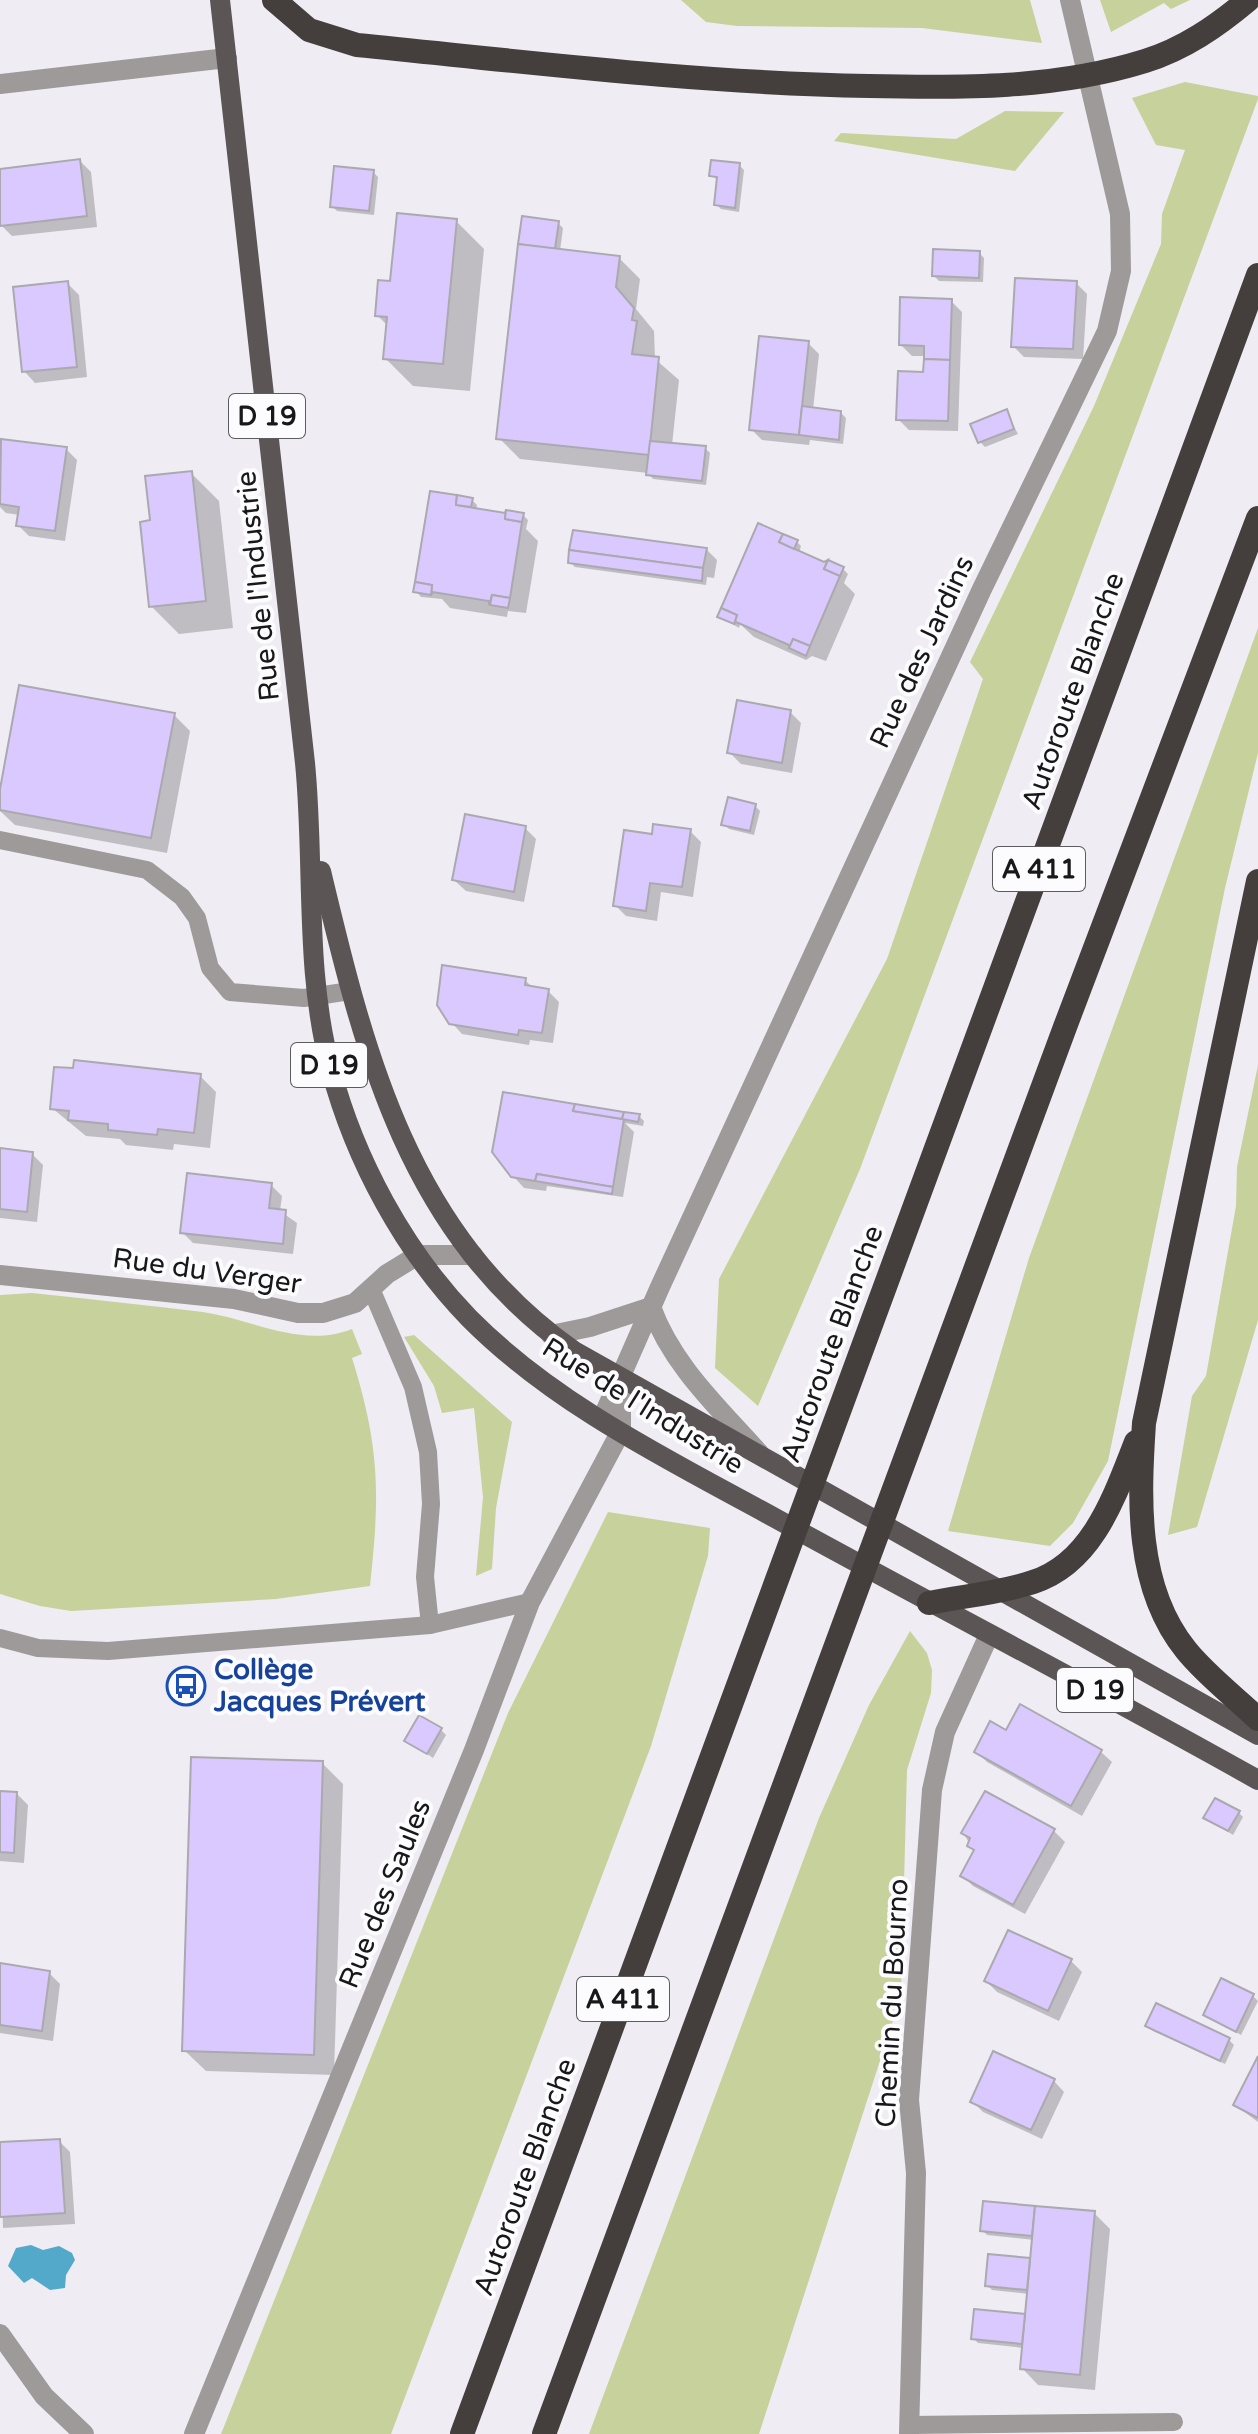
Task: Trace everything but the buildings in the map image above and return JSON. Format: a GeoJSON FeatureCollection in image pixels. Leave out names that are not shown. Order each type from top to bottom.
{"type":"FeatureCollection","features":[{"type":"Feature","properties":{"kind":"highway"},"geometry":{"type":"LineString","coordinates":[[274,0],[309,30],[357,45],[683,77],[802,85],[928,87],[1054,81],[1128,66],[1189,42],[1248,0]]}},
{"type":"Feature","properties":{"kind":"highway","name":"Autoroute Blanche"},"geometry":{"type":"LineString","coordinates":[[462,2434],[1258,275]]}},
{"type":"Feature","properties":{"kind":"highway","name":"A 411"},"geometry":{"type":"LineString","coordinates":[[544,2434],[1065,1027],[1258,518]]}},
{"type":"Feature","properties":{"kind":"highway"},"geometry":{"type":"LineString","coordinates":[[1258,881],[1144,1423],[1142,1531],[1147,1563],[1161,1603],[1186,1651],[1258,1719]]}},
{"type":"Feature","properties":{"kind":"highway"},"geometry":{"type":"LineString","coordinates":[[929,1603],[1041,1579],[1076,1555],[1107,1510],[1144,1423]]}},
{"type":"Feature","properties":{"kind":"main road","name":"Rue de l'Industrie"},"geometry":{"type":"LineString","coordinates":[[220,0],[312,832],[317,996],[326,1049],[342,1109],[368,1171],[418,1255],[470,1318],[540,1380],[621,1431],[929,1603],[1135,1710],[1258,1780]]}},
{"type":"Feature","properties":{"kind":"main road","name":"Rue de l'Industrie"},"geometry":{"type":"LineString","coordinates":[[312,832],[369,1058],[401,1137],[473,1255],[516,1306],[551,1335],[766,1462],[1258,1735]]}},
{"type":"Feature","properties":{"kind":"street","name":"Rue des Jardins"},"geometry":{"type":"LineString","coordinates":[[602,1419],[982,589],[1107,331],[1121,271],[1120,214],[1070,0]]}},
{"type":"Feature","properties":{"kind":"street"},"geometry":{"type":"LineString","coordinates":[[0,84],[227,58]]}},
{"type":"Feature","properties":{"kind":"street"},"geometry":{"type":"LineString","coordinates":[[418,1255],[473,1255]]}},
{"type":"Feature","properties":{"kind":"street","name":"Rue du Verger"},"geometry":{"type":"LineString","coordinates":[[2,1274],[249,1301],[310,1314],[346,1308],[372,1291],[387,1274],[418,1255]]}},
{"type":"Feature","properties":{"kind":"street"},"geometry":{"type":"LineString","coordinates":[[551,1335],[590,1327],[651,1307],[665,1340],[687,1372],[766,1462]]}},
{"type":"Feature","properties":{"kind":"street","name":"Rue des Saules"},"geometry":{"type":"LineString","coordinates":[[194,2434],[474,1750],[530,1602],[621,1431],[620,1377]]}},
{"type":"Feature","properties":{"kind":"street","name":"Chemin du Bourno"},"geometry":{"type":"LineString","coordinates":[[909,2430],[916,2173],[909,2100],[932,1790],[945,1732],[989,1635]]}},
{"type":"Feature","properties":{"kind":"street"},"geometry":{"type":"LineString","coordinates":[[0,2334],[44,2396],[84,2434]]}},
{"type":"Feature","properties":{"kind":"lane"},"geometry":{"type":"LineString","coordinates":[[0,840],[147,870],[182,897],[197,918],[210,968],[230,992],[289,998],[350,991]]}},
{"type":"Feature","properties":{"kind":"lane"},"geometry":{"type":"LineString","coordinates":[[372,1291],[413,1387],[430,1462],[431,1504],[425,1577],[430,1625]]}},
{"type":"Feature","properties":{"kind":"lane"},"geometry":{"type":"LineString","coordinates":[[0,1638],[38,1648],[108,1651],[430,1625],[530,1602]]}},
{"type":"Feature","properties":{"kind":"lane"},"geometry":{"type":"LineString","coordinates":[[909,2430],[1174,2422]]}},
{"type":"Feature","properties":{"kind":"green space"},"geometry":{"type":"Polygon","coordinates":[[[681,0],[1030,0],[1042,43],[922,28],[737,26],[706,22],[681,0]]]}},
{"type":"Feature","properties":{"kind":"green space"},"geometry":{"type":"Polygon","coordinates":[[[1100,0],[1190,0],[1171,9],[1164,3],[1111,32],[1100,0]]]}},
{"type":"Feature","properties":{"kind":"green space"},"geometry":{"type":"Polygon","coordinates":[[[1185,82],[1258,96],[1258,99],[860,1169],[758,1406],[715,1368],[719,1279],[887,959],[983,679],[970,662],[1094,406],[1161,244],[1162,214],[1185,150],[1156,145],[1132,98],[1185,82]]]}},
{"type":"Feature","properties":{"kind":"green space"},"geometry":{"type":"Polygon","coordinates":[[[1005,111],[1064,112],[1015,171],[834,141],[841,133],[956,139],[1005,111]]]}},
{"type":"Feature","properties":{"kind":"green space"},"geometry":{"type":"Polygon","coordinates":[[[1258,628],[1258,753],[1225,888],[1108,1461],[1073,1523],[1050,1546],[948,1531],[1029,1258],[1258,628]]]}},
{"type":"Feature","properties":{"kind":"green space"},"geometry":{"type":"Polygon","coordinates":[[[1258,1065],[1258,1320],[1197,1527],[1168,1535],[1192,1396],[1206,1376],[1236,1206],[1237,1167],[1258,1065]]]}},
{"type":"Feature","properties":{"kind":"green space"},"geometry":{"type":"Polygon","coordinates":[[[32,1293],[203,1312],[296,1334],[315,1336],[352,1329],[362,1354],[352,1358],[368,1419],[375,1471],[370,1586],[276,1599],[71,1611],[0,1594],[0,1295],[32,1293]]]}},
{"type":"Feature","properties":{"kind":"green space"},"geometry":{"type":"Polygon","coordinates":[[[414,1335],[512,1422],[496,1508],[492,1569],[476,1576],[483,1497],[474,1408],[442,1413],[434,1386],[404,1337],[414,1335]]]}},
{"type":"Feature","properties":{"kind":"green space"},"geometry":{"type":"Polygon","coordinates":[[[608,1512],[710,1528],[708,1556],[651,1746],[391,2434],[221,2434],[508,1713],[608,1512]]]}},
{"type":"Feature","properties":{"kind":"green space"},"geometry":{"type":"Polygon","coordinates":[[[910,1631],[927,1653],[932,1670],[931,1693],[907,1770],[901,1996],[759,2434],[589,2434],[819,1818],[869,1705],[910,1631]]]}},
{"type":"Feature","properties":{"kind":"water"},"geometry":{"type":"Polygon","coordinates":[[[31,2245],[43,2250],[59,2246],[72,2253],[75,2260],[66,2275],[65,2288],[50,2290],[32,2278],[24,2283],[8,2266],[16,2248],[31,2245]]]}},
{"type":"Feature","properties":{"kind":"place","name":"Collège Jacques Prévert"},"geometry":{"type":"Point","coordinates":[186,1686]}}]}
